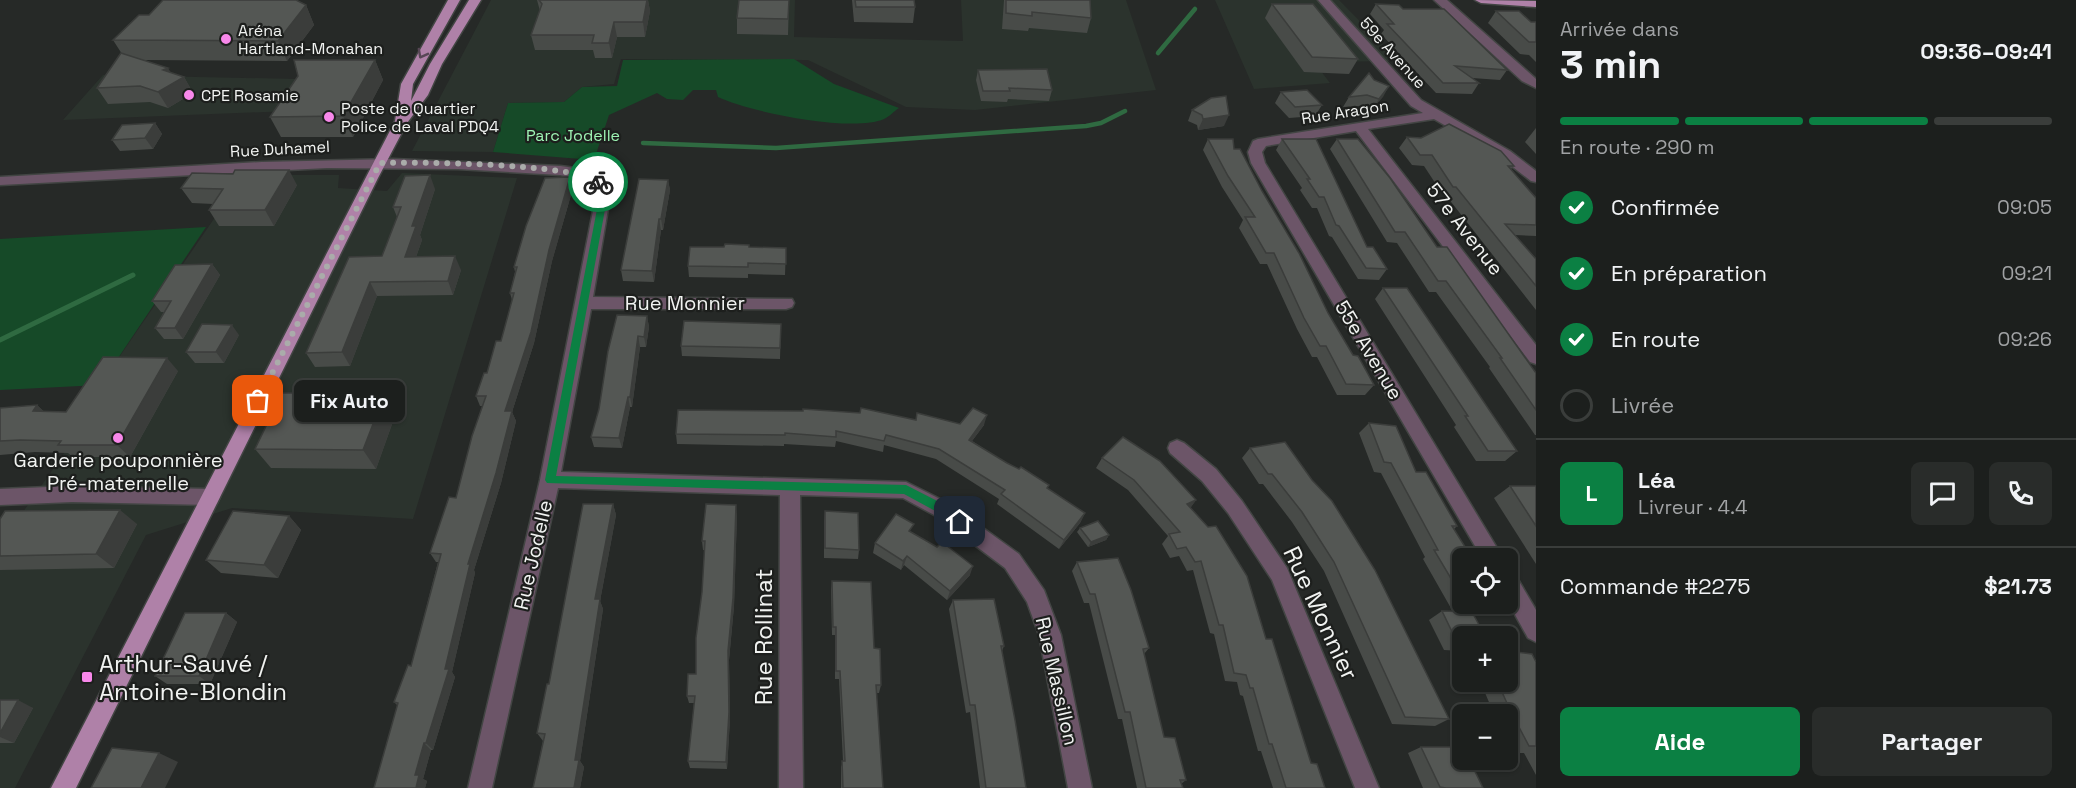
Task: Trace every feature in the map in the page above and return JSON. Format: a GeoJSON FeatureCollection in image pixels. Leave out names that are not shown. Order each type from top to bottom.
{"type":"FeatureCollection","features":[{"type":"Feature","properties":{"kind":"main road"},"geometry":{"type":"LineString","coordinates":[[401,122],[407,84],[454,0]]}},
{"type":"Feature","properties":{"kind":"main road"},"geometry":{"type":"LineString","coordinates":[[63,788],[401,122],[422,94],[436,64],[476,0]]}},
{"type":"Feature","properties":{"kind":"main road"},"geometry":{"type":"LineString","coordinates":[[1481,0],[1536,4]]}},
{"type":"Feature","properties":{"kind":"street","name":"59e Avenue"},"geometry":{"type":"LineString","coordinates":[[1324,0],[1416,103],[1433,115],[1505,154],[1536,178]]}},
{"type":"Feature","properties":{"kind":"street"},"geometry":{"type":"LineString","coordinates":[[1440,0],[1526,78],[1536,84]]}},
{"type":"Feature","properties":{"kind":"street","name":"Rue Aragon"},"geometry":{"type":"LineString","coordinates":[[1263,142],[1433,115]]}},
{"type":"Feature","properties":{"kind":"street","name":"57e Avenue"},"geometry":{"type":"LineString","coordinates":[[1360,128],[1536,357]]}},
{"type":"Feature","properties":{"kind":"street","name":"55e Avenue"},"geometry":{"type":"LineString","coordinates":[[1263,142],[1258,144],[1255,152],[1258,163],[1487,548]]}},
{"type":"Feature","properties":{"kind":"street","name":"Rue Duhamel"},"geometry":{"type":"LineString","coordinates":[[0,181],[380,163],[504,167],[579,174],[596,180]]}},
{"type":"Feature","properties":{"kind":"street","name":"Rue Jodelle"},"geometry":{"type":"LineString","coordinates":[[480,788],[550,480],[584,303],[604,196],[596,180]]}},
{"type":"Feature","properties":{"kind":"street","name":"Rue Monnier"},"geometry":{"type":"LineString","coordinates":[[584,303],[786,303]]}},
{"type":"Feature","properties":{"kind":"street","name":"Rue Monnier"},"geometry":{"type":"LineString","coordinates":[[1177,448],[1209,475],[1235,507],[1280,575],[1367,788]]}},
{"type":"Feature","properties":{"kind":"street","name":"Rue Massillon"},"geometry":{"type":"LineString","coordinates":[[550,480],[906,490],[943,510],[1012,561],[1036,597],[1050,635],[1080,788]]}},
{"type":"Feature","properties":{"kind":"street","name":"Rue Rollinat"},"geometry":{"type":"LineString","coordinates":[[790,485],[791,788]]}},
{"type":"Feature","properties":{"kind":"street"},"geometry":{"type":"LineString","coordinates":[[0,497],[72,494],[210,497]]}},
{"type":"Feature","properties":{"kind":"street"},"geometry":{"type":"LineString","coordinates":[[1518,600],[1536,631]]}},
{"type":"Feature","properties":{"kind":"shaded area"},"geometry":{"type":"Polygon","coordinates":[[[491,0],[795,0],[794,37],[963,41],[961,0],[1126,0],[1156,90],[975,110],[906,107],[808,60],[621,59],[614,84],[582,87],[564,102],[508,103],[493,152],[412,151],[491,0]]]}},
{"type":"Feature","properties":{"kind":"shaded area"},"geometry":{"type":"Polygon","coordinates":[[[1215,0],[1339,0],[1399,61],[1314,62],[1330,83],[1254,89],[1215,0]]]}},
{"type":"Feature","properties":{"kind":"shaded area","name":"CPE Rosamie"},"geometry":{"type":"Polygon","coordinates":[[[103,75],[297,79],[290,111],[63,120],[103,75]]]}},
{"type":"Feature","properties":{"kind":"shaded area"},"geometry":{"type":"Polygon","coordinates":[[[402,173],[517,178],[413,519],[232,508],[146,535],[15,788],[0,788],[0,545],[81,429],[100,385],[244,175],[339,175],[338,188],[387,191],[402,173]]]}},
{"type":"Feature","properties":{"kind":"green space","name":"Parc Jodelle"},"geometry":{"type":"Polygon","coordinates":[[[794,59],[834,84],[899,108],[884,119],[869,123],[849,124],[801,119],[753,109],[718,97],[716,90],[693,90],[683,100],[667,99],[657,93],[609,115],[594,160],[493,152],[508,103],[564,102],[582,87],[617,86],[623,60],[794,59]]]}},
{"type":"Feature","properties":{"kind":"green space"},"geometry":{"type":"Polygon","coordinates":[[[206,227],[100,385],[0,390],[0,239],[206,227]]]}},
{"type":"Feature","properties":{"kind":"building"},"geometry":{"type":"Polygon","coordinates":[[[163,0],[296,0],[306,5],[278,41],[113,40],[139,15],[149,15],[163,0]]]}},
{"type":"Feature","properties":{"kind":"building"},"geometry":{"type":"Polygon","coordinates":[[[539,0],[647,0],[643,22],[614,22],[609,43],[592,43],[594,35],[531,35],[542,4],[539,0]]]}},
{"type":"Feature","properties":{"kind":"building"},"geometry":{"type":"Polygon","coordinates":[[[739,0],[789,0],[788,19],[737,18],[739,0]]]}},
{"type":"Feature","properties":{"kind":"building"},"geometry":{"type":"Polygon","coordinates":[[[855,0],[914,0],[915,7],[856,7],[855,0]]]}},
{"type":"Feature","properties":{"kind":"building"},"geometry":{"type":"Polygon","coordinates":[[[1006,0],[1090,0],[1091,18],[1032,12],[1032,16],[1006,13],[1006,0]]]}},
{"type":"Feature","properties":{"kind":"building"},"geometry":{"type":"Polygon","coordinates":[[[1272,4],[1313,4],[1358,59],[1312,57],[1272,4]]]}},
{"type":"Feature","properties":{"kind":"building"},"geometry":{"type":"Polygon","coordinates":[[[1376,4],[1399,5],[1403,9],[1444,9],[1507,70],[1455,66],[1479,83],[1443,83],[1387,24],[1394,24],[1376,4]]]}},
{"type":"Feature","properties":{"kind":"building"},"geometry":{"type":"Polygon","coordinates":[[[1496,11],[1519,11],[1531,22],[1536,22],[1536,42],[1529,42],[1496,11]]]}},
{"type":"Feature","properties":{"kind":"building"},"geometry":{"type":"Polygon","coordinates":[[[121,53],[168,68],[163,70],[184,77],[158,92],[140,86],[97,88],[121,53]]]}},
{"type":"Feature","properties":{"kind":"building"},"geometry":{"type":"Polygon","coordinates":[[[294,60],[375,60],[343,116],[270,117],[298,76],[294,60]]]}},
{"type":"Feature","properties":{"kind":"building"},"geometry":{"type":"Polygon","coordinates":[[[1047,69],[1052,90],[1009,88],[1010,91],[983,91],[978,70],[1047,69]]]}},
{"type":"Feature","properties":{"kind":"building"},"geometry":{"type":"Polygon","coordinates":[[[1369,73],[1374,80],[1389,86],[1379,99],[1367,95],[1349,97],[1369,73]]]}},
{"type":"Feature","properties":{"kind":"building"},"geometry":{"type":"Polygon","coordinates":[[[1307,90],[1322,105],[1295,107],[1281,92],[1307,90]]]}},
{"type":"Feature","properties":{"kind":"building"},"geometry":{"type":"Polygon","coordinates":[[[1226,96],[1229,115],[1203,119],[1202,115],[1192,110],[1211,98],[1226,96]]]}},
{"type":"Feature","properties":{"kind":"building"},"geometry":{"type":"Polygon","coordinates":[[[155,123],[145,138],[112,140],[122,125],[155,123]]]}},
{"type":"Feature","properties":{"kind":"building"},"geometry":{"type":"Polygon","coordinates":[[[1449,124],[1501,151],[1514,166],[1508,166],[1536,198],[1536,225],[1505,224],[1536,259],[1536,286],[1456,187],[1453,187],[1432,155],[1420,155],[1407,137],[1421,138],[1449,124]]]}},
{"type":"Feature","properties":{"kind":"building"},"geometry":{"type":"Polygon","coordinates":[[[1208,139],[1233,139],[1234,149],[1240,149],[1299,253],[1328,313],[1353,355],[1358,356],[1374,385],[1346,384],[1326,346],[1320,346],[1304,318],[1274,253],[1266,253],[1245,217],[1255,217],[1228,176],[1208,139]]]}},
{"type":"Feature","properties":{"kind":"building"},"geometry":{"type":"Polygon","coordinates":[[[1282,139],[1316,139],[1367,247],[1373,247],[1387,269],[1366,268],[1339,226],[1336,225],[1324,197],[1319,197],[1307,179],[1310,179],[1282,139]]]}},
{"type":"Feature","properties":{"kind":"building"},"geometry":{"type":"Polygon","coordinates":[[[1337,139],[1358,139],[1390,178],[1437,247],[1447,247],[1536,373],[1536,410],[1500,358],[1502,358],[1446,281],[1438,281],[1405,232],[1395,232],[1337,139]]]}},
{"type":"Feature","properties":{"kind":"building"},"geometry":{"type":"Polygon","coordinates":[[[235,170],[289,170],[265,210],[209,210],[223,189],[181,188],[192,173],[233,174],[235,170]]]}},
{"type":"Feature","properties":{"kind":"building"},"geometry":{"type":"Polygon","coordinates":[[[430,175],[412,226],[416,226],[405,257],[455,256],[448,281],[370,282],[342,352],[306,353],[349,257],[382,256],[401,207],[393,207],[405,176],[430,175]]]}},
{"type":"Feature","properties":{"kind":"building"},"geometry":{"type":"Polygon","coordinates":[[[570,177],[549,250],[531,332],[505,411],[512,411],[468,564],[470,564],[445,669],[449,669],[415,775],[419,775],[416,788],[374,788],[398,703],[394,702],[408,665],[411,666],[441,554],[430,553],[449,497],[456,498],[472,436],[486,396],[476,396],[484,373],[487,373],[496,341],[501,341],[514,293],[510,293],[517,267],[514,267],[526,226],[545,178],[570,177]]]}},
{"type":"Feature","properties":{"kind":"building"},"geometry":{"type":"Polygon","coordinates":[[[639,179],[668,180],[661,219],[659,219],[652,271],[621,270],[639,179]]]}},
{"type":"Feature","properties":{"kind":"building"},"geometry":{"type":"Polygon","coordinates":[[[725,244],[786,248],[786,264],[748,263],[748,267],[688,266],[690,247],[724,247],[725,244]]]}},
{"type":"Feature","properties":{"kind":"building"},"geometry":{"type":"Polygon","coordinates":[[[212,264],[175,328],[155,328],[171,301],[152,301],[175,265],[212,264]]]}},
{"type":"Feature","properties":{"kind":"building"},"geometry":{"type":"Polygon","coordinates":[[[1383,288],[1407,288],[1517,451],[1488,451],[1465,416],[1468,416],[1383,288]]]}},
{"type":"Feature","properties":{"kind":"building"},"geometry":{"type":"Polygon","coordinates":[[[617,315],[647,316],[644,337],[638,336],[630,397],[628,397],[619,438],[591,437],[599,409],[608,351],[617,315]]]}},
{"type":"Feature","properties":{"kind":"building"},"geometry":{"type":"Polygon","coordinates":[[[684,321],[781,324],[780,348],[681,346],[684,321]]]}},
{"type":"Feature","properties":{"kind":"building"},"geometry":{"type":"Polygon","coordinates":[[[202,324],[232,325],[216,352],[186,352],[202,324]]]}},
{"type":"Feature","properties":{"kind":"building"},"geometry":{"type":"Polygon","coordinates":[[[103,357],[167,358],[117,445],[58,445],[61,441],[0,441],[0,408],[37,405],[33,411],[66,412],[103,357]]]}},
{"type":"Feature","properties":{"kind":"building"},"geometry":{"type":"Polygon","coordinates":[[[282,393],[385,393],[363,450],[255,449],[282,393]]]}},
{"type":"Feature","properties":{"kind":"building"},"geometry":{"type":"Polygon","coordinates":[[[861,408],[916,420],[917,413],[960,424],[973,408],[987,415],[969,440],[1007,463],[1019,469],[1021,467],[1049,485],[1047,488],[1085,513],[1064,540],[1001,494],[1005,490],[939,449],[886,435],[884,441],[836,431],[836,437],[785,433],[785,435],[676,434],[678,410],[803,411],[803,409],[860,413],[861,408]]]}},
{"type":"Feature","properties":{"kind":"building"},"geometry":{"type":"Polygon","coordinates":[[[1369,423],[1396,426],[1416,472],[1426,472],[1457,526],[1452,526],[1466,548],[1452,548],[1452,580],[1434,550],[1438,550],[1391,463],[1384,462],[1369,423]]]}},
{"type":"Feature","properties":{"kind":"building"},"geometry":{"type":"Polygon","coordinates":[[[1123,437],[1160,461],[1196,500],[1187,504],[1208,527],[1216,526],[1247,576],[1266,639],[1272,639],[1311,763],[1317,764],[1325,788],[1286,788],[1272,744],[1269,744],[1253,688],[1250,688],[1246,675],[1234,673],[1223,625],[1219,625],[1201,561],[1195,562],[1186,547],[1177,549],[1169,534],[1180,532],[1134,480],[1102,458],[1123,437]]]}},
{"type":"Feature","properties":{"kind":"building"},"geometry":{"type":"Polygon","coordinates":[[[1285,442],[1312,480],[1332,501],[1375,570],[1449,719],[1405,717],[1334,562],[1302,512],[1272,474],[1268,474],[1250,448],[1285,442]]]}},
{"type":"Feature","properties":{"kind":"building"},"geometry":{"type":"Polygon","coordinates":[[[1510,486],[1536,486],[1536,526],[1510,486]]]}},
{"type":"Feature","properties":{"kind":"building"},"geometry":{"type":"Polygon","coordinates":[[[583,504],[613,504],[595,599],[600,599],[575,760],[579,760],[574,788],[533,788],[545,734],[537,733],[547,684],[549,684],[583,504]]]}},
{"type":"Feature","properties":{"kind":"building"},"geometry":{"type":"Polygon","coordinates":[[[706,504],[736,505],[733,598],[728,651],[729,712],[726,762],[688,761],[695,696],[687,696],[688,674],[696,674],[696,638],[702,592],[705,541],[702,541],[706,504]]]}},
{"type":"Feature","properties":{"kind":"building"},"geometry":{"type":"Polygon","coordinates":[[[120,510],[96,554],[0,556],[0,519],[5,511],[120,510]]]}},
{"type":"Feature","properties":{"kind":"building"},"geometry":{"type":"Polygon","coordinates":[[[233,511],[289,516],[264,565],[206,560],[233,511]]]}},
{"type":"Feature","properties":{"kind":"building"},"geometry":{"type":"Polygon","coordinates":[[[825,511],[858,513],[859,550],[825,548],[825,511]]]}},
{"type":"Feature","properties":{"kind":"building"},"geometry":{"type":"Polygon","coordinates":[[[896,514],[914,524],[909,531],[937,547],[942,542],[973,566],[950,591],[907,556],[903,561],[875,543],[896,514]]]}},
{"type":"Feature","properties":{"kind":"building"},"geometry":{"type":"Polygon","coordinates":[[[1098,521],[1109,535],[1091,542],[1080,528],[1098,521]]]}},
{"type":"Feature","properties":{"kind":"building"},"geometry":{"type":"Polygon","coordinates":[[[1118,558],[1131,590],[1149,648],[1143,649],[1164,737],[1175,738],[1186,780],[1180,780],[1183,788],[1146,788],[1130,712],[1125,712],[1095,594],[1090,594],[1077,562],[1118,558]]]}},
{"type":"Feature","properties":{"kind":"building"},"geometry":{"type":"Polygon","coordinates":[[[832,581],[871,582],[874,648],[880,649],[881,685],[876,685],[883,788],[843,788],[842,761],[845,761],[840,671],[836,671],[836,627],[833,627],[832,581]]]}},
{"type":"Feature","properties":{"kind":"building"},"geometry":{"type":"Polygon","coordinates":[[[994,599],[1004,646],[1001,646],[1026,788],[986,788],[975,705],[970,705],[953,600],[994,599]]]}},
{"type":"Feature","properties":{"kind":"building"},"geometry":{"type":"Polygon","coordinates":[[[1442,611],[1452,611],[1452,614],[1473,614],[1480,626],[1452,626],[1452,632],[1442,611]]]}},
{"type":"Feature","properties":{"kind":"building"},"geometry":{"type":"Polygon","coordinates":[[[185,613],[226,613],[199,676],[155,676],[185,613]]]}},
{"type":"Feature","properties":{"kind":"building"},"geometry":{"type":"Polygon","coordinates":[[[1518,652],[1532,654],[1536,662],[1536,746],[1529,746],[1518,725],[1518,704],[1507,704],[1502,692],[1518,692],[1518,652]]]}},
{"type":"Feature","properties":{"kind":"building"},"geometry":{"type":"Polygon","coordinates":[[[0,700],[18,700],[0,733],[0,700]]]}},
{"type":"Feature","properties":{"kind":"building"},"geometry":{"type":"Polygon","coordinates":[[[1421,747],[1452,747],[1452,770],[1474,770],[1483,788],[1440,787],[1421,747]]]}},
{"type":"Feature","properties":{"kind":"building"},"geometry":{"type":"Polygon","coordinates":[[[112,748],[159,753],[141,788],[91,788],[112,748]]]}},
{"type":"Feature","properties":{"kind":"waterway"},"geometry":{"type":"LineString","coordinates":[[1158,53],[1195,9]]}},
{"type":"Feature","properties":{"kind":"waterway"},"geometry":{"type":"LineString","coordinates":[[643,143],[776,148],[1086,126],[1101,123],[1125,111]]}},
{"type":"Feature","properties":{"kind":"waterway"},"geometry":{"type":"LineString","coordinates":[[0,340],[133,275]]}},
{"type":"Feature","properties":{"kind":"way so far"},"geometry":{"type":"LineString","coordinates":[[258,401],[380,163],[495,166],[545,170],[579,174],[598,182]]}},
{"type":"Feature","properties":{"kind":"place","name":"Aréna Hartland-Monahan"},"geometry":{"type":"Point","coordinates":[226,39]}},
{"type":"Feature","properties":{"kind":"place","name":"CPE Rosamie"},"geometry":{"type":"Point","coordinates":[189,95]}},
{"type":"Feature","properties":{"kind":"place","name":"Poste de Quartier Police de Laval PDQ4"},"geometry":{"type":"Point","coordinates":[329,117]}},
{"type":"Feature","properties":{"kind":"place","name":"Fix Auto"},"geometry":{"type":"Point","coordinates":[258,401]}},
{"type":"Feature","properties":{"kind":"place","name":"Garderie pouponnière Pré-maternelle"},"geometry":{"type":"Point","coordinates":[118,438]}},
{"type":"Feature","properties":{"kind":"place","name":"Arthur-Sauvé / Antoine-Blondin"},"geometry":{"type":"Point","coordinates":[87,677]}},
{"type":"Feature","properties":{"kind":"route"},"geometry":{"type":"LineString","coordinates":[[598,182],[604,196],[550,480],[906,490],[960,522]]}}]}
